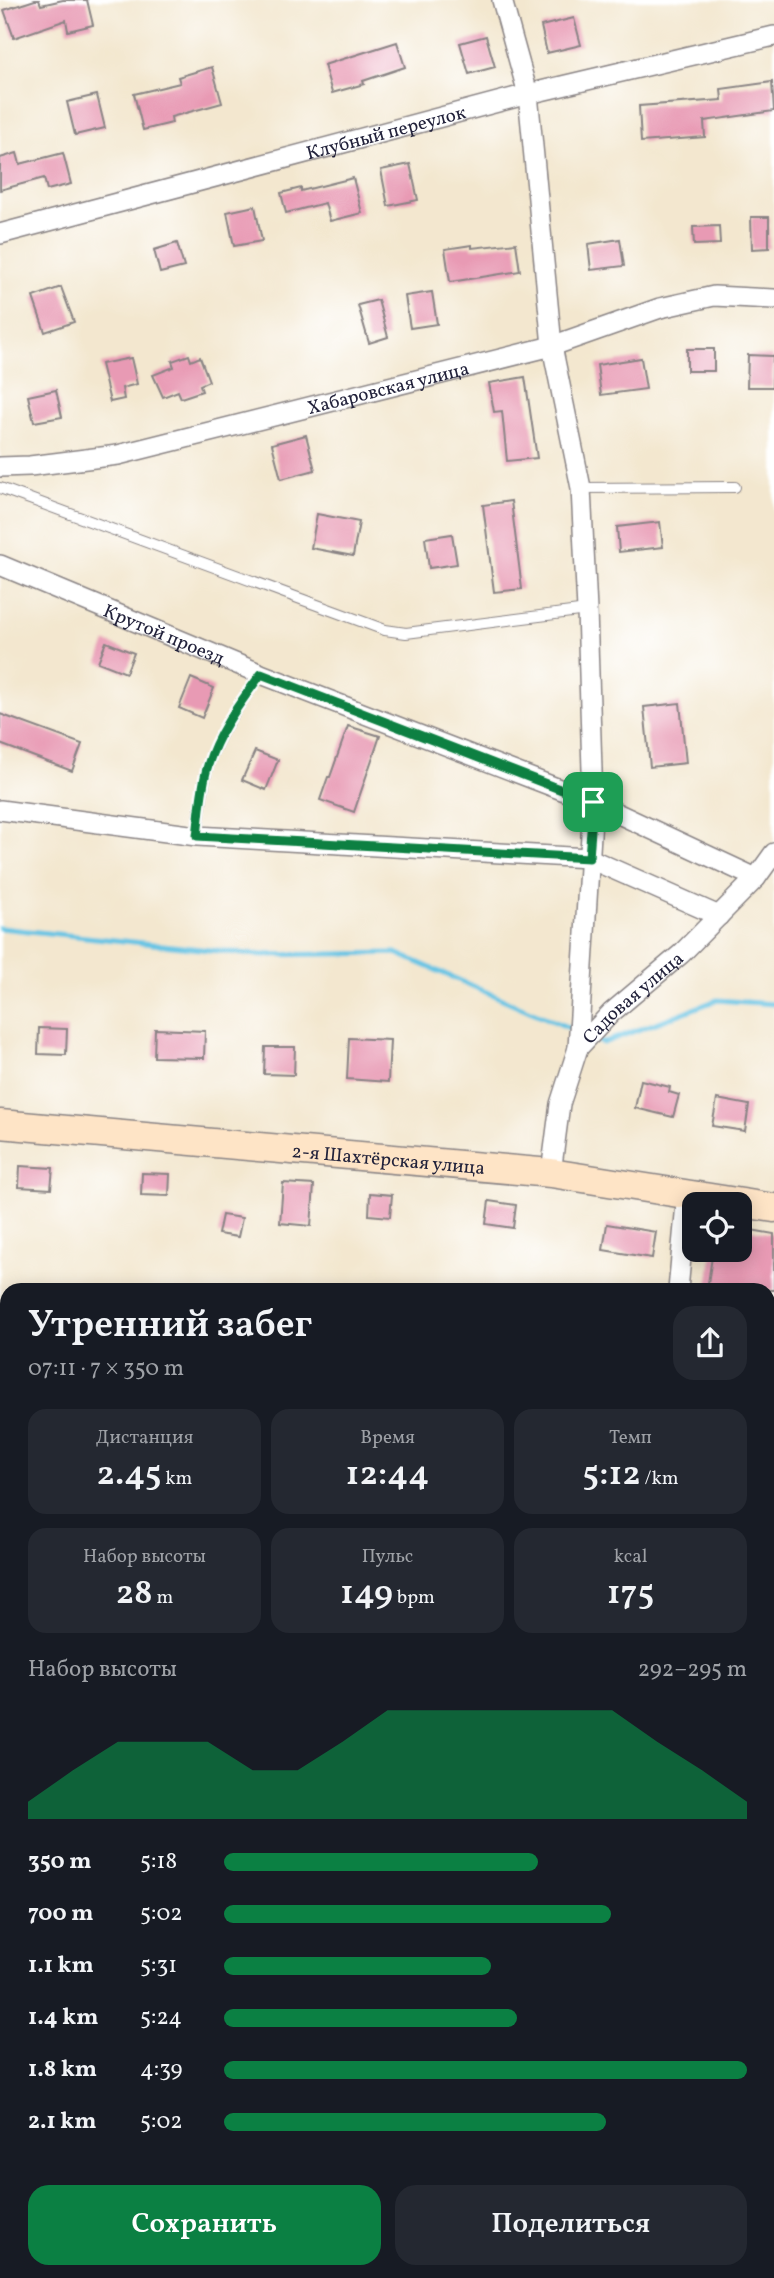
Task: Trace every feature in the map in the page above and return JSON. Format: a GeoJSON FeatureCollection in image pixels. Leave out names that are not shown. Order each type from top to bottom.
{"type":"FeatureCollection","features":[{"type":"Feature","properties":{"kind":"main road","name":"2-я Шахтёрская улица"},"geometry":{"type":"LineString","coordinates":[[0,1124],[551,1173],[682,1192]]}},
{"type":"Feature","properties":{"kind":"main road","name":"2-я Шахтёрская улица"},"geometry":{"type":"LineString","coordinates":[[752,1204],[774,1208]]}},
{"type":"Feature","properties":{"kind":"street"},"geometry":{"type":"LineString","coordinates":[[502,0],[528,94],[552,346],[581,488],[593,802],[578,1048]]}},
{"type":"Feature","properties":{"kind":"street","name":"Клубный переулок"},"geometry":{"type":"LineString","coordinates":[[0,234],[528,94],[774,36]]}},
{"type":"Feature","properties":{"kind":"street","name":"Хабаровская улица"},"geometry":{"type":"LineString","coordinates":[[0,467],[118,455],[552,346],[660,309],[714,296],[774,299]]}},
{"type":"Feature","properties":{"kind":"street","name":"Крутой проезд"},"geometry":{"type":"LineString","coordinates":[[0,565],[261,674],[593,802],[756,878]]}},
{"type":"Feature","properties":{"kind":"street"},"geometry":{"type":"LineString","coordinates":[[0,810],[197,836],[589,858],[719,916]]}},
{"type":"Feature","properties":{"kind":"street","name":"Садовая улица"},"geometry":{"type":"LineString","coordinates":[[551,1173],[560,1104],[578,1048],[611,1013],[681,954],[756,878],[774,853]]}},
{"type":"Feature","properties":{"kind":"street"},"geometry":{"type":"LineString","coordinates":[[678,1283],[682,1238]]}},
{"type":"Feature","properties":{"kind":"lane"},"geometry":{"type":"LineString","coordinates":[[581,488],[734,487]]}},
{"type":"Feature","properties":{"kind":"lane"},"geometry":{"type":"LineString","coordinates":[[0,488],[386,630],[406,633],[587,610]]}},
{"type":"Feature","properties":{"kind":"lane"},"geometry":{"type":"LineString","coordinates":[[197,836],[209,764],[226,725],[261,674]]}},
{"type":"Feature","properties":{"kind":"building"},"geometry":{"type":"Polygon","coordinates":[[[39,0],[41,5],[63,0],[87,0],[93,25],[68,31],[66,20],[14,38],[4,10],[39,0]]]}},
{"type":"Feature","properties":{"kind":"building"},"geometry":{"type":"Polygon","coordinates":[[[574,18],[581,45],[547,53],[541,26],[574,18]]]}},
{"type":"Feature","properties":{"kind":"building"},"geometry":{"type":"Polygon","coordinates":[[[486,36],[495,67],[469,74],[460,43],[486,36]]]}},
{"type":"Feature","properties":{"kind":"building"},"geometry":{"type":"Polygon","coordinates":[[[397,42],[405,67],[363,81],[364,84],[332,93],[324,65],[397,42]]]}},
{"type":"Feature","properties":{"kind":"building"},"geometry":{"type":"Polygon","coordinates":[[[212,67],[222,103],[171,117],[172,123],[143,130],[134,94],[180,83],[178,77],[212,67]]]}},
{"type":"Feature","properties":{"kind":"building"},"geometry":{"type":"Polygon","coordinates":[[[772,82],[774,111],[704,121],[705,137],[641,142],[639,106],[722,100],[721,89],[772,82]]]}},
{"type":"Feature","properties":{"kind":"building"},"geometry":{"type":"Polygon","coordinates":[[[97,95],[105,128],[75,135],[67,102],[97,95]]]}},
{"type":"Feature","properties":{"kind":"building"},"geometry":{"type":"Polygon","coordinates":[[[17,153],[20,164],[63,153],[71,184],[47,190],[44,178],[0,190],[0,158],[17,153]]]}},
{"type":"Feature","properties":{"kind":"building"},"geometry":{"type":"Polygon","coordinates":[[[410,164],[418,200],[388,206],[381,170],[410,164]]]}},
{"type":"Feature","properties":{"kind":"building"},"geometry":{"type":"Polygon","coordinates":[[[353,178],[362,213],[330,221],[325,203],[286,213],[281,193],[301,188],[301,191],[353,178]]]}},
{"type":"Feature","properties":{"kind":"building"},"geometry":{"type":"Polygon","coordinates":[[[255,206],[262,241],[234,246],[227,212],[255,206]]]}},
{"type":"Feature","properties":{"kind":"building"},"geometry":{"type":"Polygon","coordinates":[[[751,217],[769,217],[769,248],[752,249],[751,217]]]}},
{"type":"Feature","properties":{"kind":"building"},"geometry":{"type":"Polygon","coordinates":[[[719,226],[720,244],[694,245],[693,227],[719,226]]]}},
{"type":"Feature","properties":{"kind":"building"},"geometry":{"type":"Polygon","coordinates":[[[620,239],[624,266],[591,270],[588,244],[620,239]]]}},
{"type":"Feature","properties":{"kind":"building"},"geometry":{"type":"Polygon","coordinates":[[[177,243],[184,267],[160,273],[154,250],[177,243]]]}},
{"type":"Feature","properties":{"kind":"building"},"geometry":{"type":"Polygon","coordinates":[[[516,243],[520,271],[450,282],[445,249],[516,243]]]}},
{"type":"Feature","properties":{"kind":"building"},"geometry":{"type":"Polygon","coordinates":[[[61,287],[74,322],[45,332],[33,297],[61,287]]]}},
{"type":"Feature","properties":{"kind":"building"},"geometry":{"type":"Polygon","coordinates":[[[432,292],[437,324],[410,328],[405,296],[432,292]]]}},
{"type":"Feature","properties":{"kind":"building"},"geometry":{"type":"Polygon","coordinates":[[[378,300],[388,337],[369,343],[358,305],[378,300]]]}},
{"type":"Feature","properties":{"kind":"building"},"geometry":{"type":"Polygon","coordinates":[[[687,349],[714,349],[714,371],[687,371],[687,349]]]}},
{"type":"Feature","properties":{"kind":"building"},"geometry":{"type":"Polygon","coordinates":[[[189,355],[191,361],[200,357],[209,381],[200,385],[202,391],[181,398],[178,391],[163,397],[153,375],[174,367],[172,361],[189,355]]]}},
{"type":"Feature","properties":{"kind":"building"},"geometry":{"type":"Polygon","coordinates":[[[748,355],[773,356],[772,387],[747,387],[748,355]]]}},
{"type":"Feature","properties":{"kind":"building"},"geometry":{"type":"Polygon","coordinates":[[[131,358],[137,384],[122,388],[124,399],[110,402],[101,364],[131,358]]]}},
{"type":"Feature","properties":{"kind":"building"},"geometry":{"type":"Polygon","coordinates":[[[641,358],[646,389],[601,395],[597,365],[641,358]]]}},
{"type":"Feature","properties":{"kind":"building"},"geometry":{"type":"Polygon","coordinates":[[[525,377],[537,458],[507,461],[502,411],[494,412],[489,383],[525,377]]]}},
{"type":"Feature","properties":{"kind":"building"},"geometry":{"type":"Polygon","coordinates":[[[56,390],[62,417],[34,422],[28,396],[56,390]]]}},
{"type":"Feature","properties":{"kind":"building"},"geometry":{"type":"Polygon","coordinates":[[[306,435],[315,470],[281,479],[272,444],[306,435]]]}},
{"type":"Feature","properties":{"kind":"building"},"geometry":{"type":"Polygon","coordinates":[[[511,501],[522,589],[494,592],[483,505],[511,501]]]}},
{"type":"Feature","properties":{"kind":"building"},"geometry":{"type":"Polygon","coordinates":[[[317,514],[359,522],[353,556],[311,548],[317,514]]]}},
{"type":"Feature","properties":{"kind":"building"},"geometry":{"type":"Polygon","coordinates":[[[660,522],[663,547],[619,552],[617,527],[660,522]]]}},
{"type":"Feature","properties":{"kind":"building"},"geometry":{"type":"Polygon","coordinates":[[[452,534],[457,564],[429,568],[425,538],[452,534]]]}},
{"type":"Feature","properties":{"kind":"building"},"geometry":{"type":"Polygon","coordinates":[[[106,642],[134,653],[126,673],[98,662],[106,642]]]}},
{"type":"Feature","properties":{"kind":"building"},"geometry":{"type":"Polygon","coordinates":[[[191,678],[214,688],[202,718],[179,708],[191,678]]]}},
{"type":"Feature","properties":{"kind":"building"},"geometry":{"type":"Polygon","coordinates":[[[680,703],[686,763],[650,767],[644,707],[680,703]]]}},
{"type":"Feature","properties":{"kind":"building"},"geometry":{"type":"Polygon","coordinates":[[[0,714],[82,744],[72,771],[0,744],[0,714]]]}},
{"type":"Feature","properties":{"kind":"building"},"geometry":{"type":"Polygon","coordinates":[[[348,726],[380,736],[354,812],[320,800],[348,726]]]}},
{"type":"Feature","properties":{"kind":"building"},"geometry":{"type":"Polygon","coordinates":[[[255,751],[278,760],[266,790],[242,780],[255,751]]]}},
{"type":"Feature","properties":{"kind":"building"},"geometry":{"type":"Polygon","coordinates":[[[39,1028],[67,1029],[66,1055],[38,1054],[39,1028]]]}},
{"type":"Feature","properties":{"kind":"building"},"geometry":{"type":"Polygon","coordinates":[[[155,1029],[205,1031],[204,1058],[154,1057],[155,1029]]]}},
{"type":"Feature","properties":{"kind":"building"},"geometry":{"type":"Polygon","coordinates":[[[349,1038],[390,1040],[388,1082],[347,1079],[349,1038]]]}},
{"type":"Feature","properties":{"kind":"building"},"geometry":{"type":"Polygon","coordinates":[[[265,1047],[295,1047],[294,1075],[264,1074],[265,1047]]]}},
{"type":"Feature","properties":{"kind":"building"},"geometry":{"type":"Polygon","coordinates":[[[641,1080],[670,1087],[669,1092],[679,1095],[673,1117],[635,1108],[641,1080]]]}},
{"type":"Feature","properties":{"kind":"building"},"geometry":{"type":"Polygon","coordinates":[[[717,1099],[749,1105],[745,1131],[712,1126],[717,1099]]]}},
{"type":"Feature","properties":{"kind":"building"},"geometry":{"type":"Polygon","coordinates":[[[20,1166],[53,1168],[51,1189],[19,1187],[20,1166]]]}},
{"type":"Feature","properties":{"kind":"building"},"geometry":{"type":"Polygon","coordinates":[[[142,1173],[170,1174],[169,1196],[141,1195],[142,1173]]]}},
{"type":"Feature","properties":{"kind":"building"},"geometry":{"type":"Polygon","coordinates":[[[283,1183],[314,1185],[311,1226],[280,1223],[283,1183]]]}},
{"type":"Feature","properties":{"kind":"building"},"geometry":{"type":"Polygon","coordinates":[[[370,1193],[392,1195],[390,1217],[369,1215],[370,1193]]]}},
{"type":"Feature","properties":{"kind":"building"},"geometry":{"type":"Polygon","coordinates":[[[489,1201],[516,1205],[513,1228],[486,1224],[489,1201]]]}},
{"type":"Feature","properties":{"kind":"building"},"geometry":{"type":"Polygon","coordinates":[[[222,1215],[242,1218],[238,1237],[218,1234],[222,1215]]]}},
{"type":"Feature","properties":{"kind":"building"},"geometry":{"type":"Polygon","coordinates":[[[607,1224],[656,1232],[652,1258],[603,1250],[607,1224]]]}},
{"type":"Feature","properties":{"kind":"building"},"geometry":{"type":"Polygon","coordinates":[[[752,1230],[774,1234],[774,1283],[708,1283],[711,1262],[752,1262],[752,1230]]]}},
{"type":"Feature","properties":{"kind":"waterway"},"geometry":{"type":"LineString","coordinates":[[0,928],[258,955],[396,953],[574,1030]]}},
{"type":"Feature","properties":{"kind":"waterway"},"geometry":{"type":"LineString","coordinates":[[593,1039],[603,1043],[717,1000],[774,1004]]}},
{"type":"Feature","properties":{"kind":"route"},"geometry":{"type":"LineString","coordinates":[[261,674],[593,802],[589,858],[197,836],[209,764],[226,725],[261,674]]}}]}
